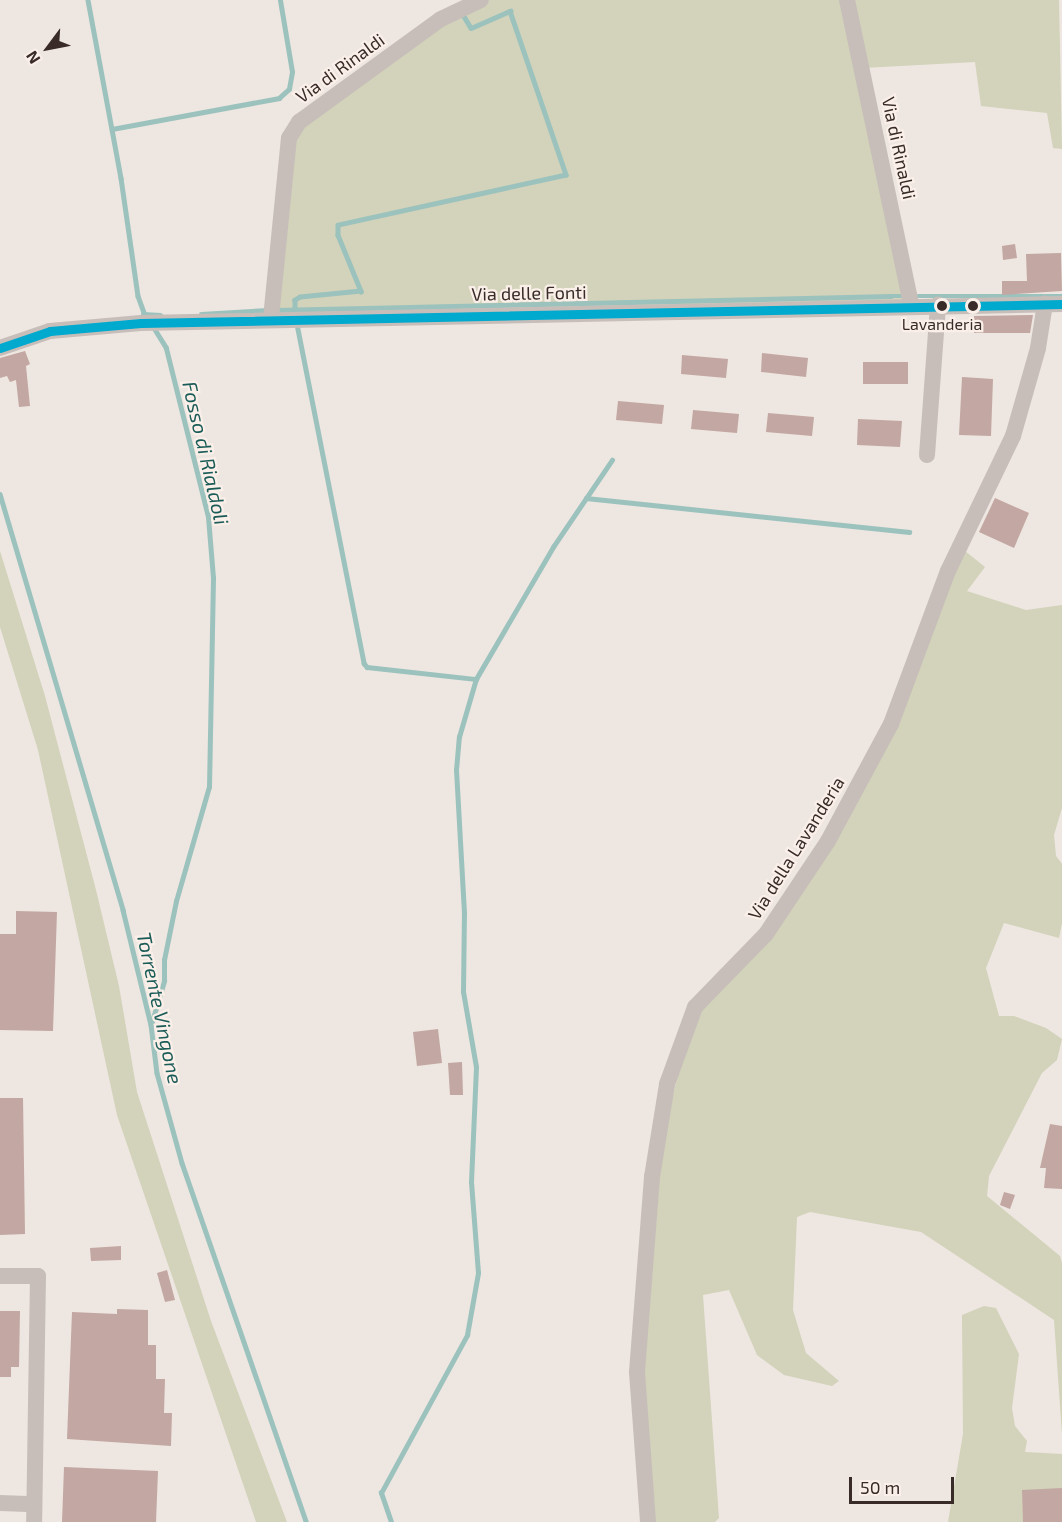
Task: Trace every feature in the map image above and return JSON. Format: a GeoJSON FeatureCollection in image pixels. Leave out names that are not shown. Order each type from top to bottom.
{"type":"FeatureCollection","features":[{"type":"Feature","properties":{"kind":"street","name":"Via di Rinaldi"},"geometry":{"type":"LineString","coordinates":[[271,318],[290,138],[299,122],[441,19],[481,0]]}},
{"type":"Feature","properties":{"kind":"street","name":"Via di Rinaldi"},"geometry":{"type":"LineString","coordinates":[[847,0],[911,304]]}},
{"type":"Feature","properties":{"kind":"street","name":"Via delle Fonti"},"geometry":{"type":"LineString","coordinates":[[0,348],[50,331],[271,318],[911,304],[1062,304]]}},
{"type":"Feature","properties":{"kind":"street"},"geometry":{"type":"LineString","coordinates":[[927,455],[938,304]]}},
{"type":"Feature","properties":{"kind":"street","name":"Via della Lavanderia"},"geometry":{"type":"LineString","coordinates":[[648,1522],[637,1372],[652,1178],[667,1084],[695,1007],[766,934],[828,841],[891,724],[948,571],[1013,436],[1038,348],[1044,304]]}},
{"type":"Feature","properties":{"kind":"street"},"geometry":{"type":"LineString","coordinates":[[0,1276],[38,1276],[34,1522]]}},
{"type":"Feature","properties":{"kind":"street"},"geometry":{"type":"LineString","coordinates":[[0,1503],[34,1504]]}},
{"type":"Feature","properties":{"kind":"green space"},"geometry":{"type":"Polygon","coordinates":[[[479,0],[1059,0],[1062,149],[1053,148],[1047,113],[981,106],[975,62],[863,68],[911,304],[271,318],[289,138],[479,0]]]}},
{"type":"Feature","properties":{"kind":"green space"},"geometry":{"type":"Polygon","coordinates":[[[960,547],[985,567],[967,591],[1026,610],[1062,605],[1062,808],[1054,835],[1056,856],[1062,864],[1062,923],[1059,938],[1004,923],[986,968],[999,1016],[1014,1016],[1046,1028],[1062,1039],[1057,1060],[1042,1073],[989,1176],[987,1196],[1060,1256],[1062,1263],[1062,1434],[1054,1320],[921,1232],[810,1212],[797,1217],[793,1310],[806,1353],[839,1381],[832,1386],[784,1375],[757,1355],[729,1290],[703,1295],[719,1518],[715,1522],[648,1522],[637,1372],[652,1178],[695,1007],[766,934],[891,724],[960,547]]]}},
{"type":"Feature","properties":{"kind":"green space"},"geometry":{"type":"Polygon","coordinates":[[[0,551],[45,696],[96,890],[119,986],[137,1092],[211,1321],[287,1522],[256,1522],[117,1115],[38,750],[0,627],[0,551]]]}},
{"type":"Feature","properties":{"kind":"green space"},"geometry":{"type":"Polygon","coordinates":[[[984,1306],[996,1308],[1019,1354],[1012,1408],[1015,1426],[1027,1441],[1025,1452],[1062,1454],[1062,1522],[948,1522],[963,1434],[962,1315],[984,1306]]]}},
{"type":"Feature","properties":{"kind":"building"},"geometry":{"type":"Polygon","coordinates":[[[1015,244],[1017,258],[1003,260],[1002,246],[1015,244]]]}},
{"type":"Feature","properties":{"kind":"building"},"geometry":{"type":"Polygon","coordinates":[[[1061,253],[1062,291],[1002,295],[1002,281],[1027,281],[1026,254],[1061,253]]]}},
{"type":"Feature","properties":{"kind":"building"},"geometry":{"type":"Polygon","coordinates":[[[1033,315],[1030,333],[974,333],[974,316],[1033,315]]]}},
{"type":"Feature","properties":{"kind":"building"},"geometry":{"type":"Polygon","coordinates":[[[25,351],[30,364],[26,366],[30,406],[19,407],[16,380],[10,382],[7,376],[0,378],[0,358],[25,351]]]}},
{"type":"Feature","properties":{"kind":"building"},"geometry":{"type":"Polygon","coordinates":[[[762,353],[808,358],[806,377],[761,372],[762,353]]]}},
{"type":"Feature","properties":{"kind":"building"},"geometry":{"type":"Polygon","coordinates":[[[682,355],[728,359],[726,378],[681,374],[682,355]]]}},
{"type":"Feature","properties":{"kind":"building"},"geometry":{"type":"Polygon","coordinates":[[[863,362],[908,362],[908,384],[863,384],[863,362]]]}},
{"type":"Feature","properties":{"kind":"building"},"geometry":{"type":"Polygon","coordinates":[[[962,377],[993,379],[991,436],[959,435],[962,377]]]}},
{"type":"Feature","properties":{"kind":"building"},"geometry":{"type":"Polygon","coordinates":[[[618,401],[664,405],[662,424],[616,420],[618,401]]]}},
{"type":"Feature","properties":{"kind":"building"},"geometry":{"type":"Polygon","coordinates":[[[693,410],[739,414],[737,433],[691,429],[693,410]]]}},
{"type":"Feature","properties":{"kind":"building"},"geometry":{"type":"Polygon","coordinates":[[[768,413],[814,417],[812,436],[766,432],[768,413]]]}},
{"type":"Feature","properties":{"kind":"building"},"geometry":{"type":"Polygon","coordinates":[[[858,419],[902,421],[900,447],[857,445],[858,419]]]}},
{"type":"Feature","properties":{"kind":"building"},"geometry":{"type":"Polygon","coordinates":[[[995,498],[1029,513],[1014,548],[979,532],[995,498]]]}},
{"type":"Feature","properties":{"kind":"building"},"geometry":{"type":"Polygon","coordinates":[[[16,911],[57,912],[53,1031],[0,1030],[0,934],[16,934],[16,911]]]}},
{"type":"Feature","properties":{"kind":"building"},"geometry":{"type":"Polygon","coordinates":[[[438,1029],[442,1063],[417,1066],[413,1032],[438,1029]]]}},
{"type":"Feature","properties":{"kind":"building"},"geometry":{"type":"Polygon","coordinates":[[[462,1062],[463,1095],[450,1095],[448,1063],[462,1062]]]}},
{"type":"Feature","properties":{"kind":"building"},"geometry":{"type":"Polygon","coordinates":[[[0,1098],[23,1098],[25,1234],[0,1235],[0,1098]]]}},
{"type":"Feature","properties":{"kind":"building"},"geometry":{"type":"Polygon","coordinates":[[[1050,1124],[1062,1126],[1062,1189],[1044,1188],[1046,1168],[1040,1168],[1050,1124]]]}},
{"type":"Feature","properties":{"kind":"building"},"geometry":{"type":"Polygon","coordinates":[[[1004,1192],[1015,1195],[1010,1209],[1000,1205],[1004,1192]]]}},
{"type":"Feature","properties":{"kind":"building"},"geometry":{"type":"Polygon","coordinates":[[[121,1246],[121,1260],[91,1261],[90,1248],[121,1246]]]}},
{"type":"Feature","properties":{"kind":"building"},"geometry":{"type":"Polygon","coordinates":[[[167,1270],[175,1300],[165,1302],[157,1273],[167,1270]]]}},
{"type":"Feature","properties":{"kind":"building"},"geometry":{"type":"Polygon","coordinates":[[[117,1309],[148,1310],[148,1345],[156,1345],[156,1379],[165,1379],[164,1413],[172,1413],[171,1446],[67,1439],[72,1312],[117,1314],[117,1309]]]}},
{"type":"Feature","properties":{"kind":"building"},"geometry":{"type":"Polygon","coordinates":[[[0,1311],[20,1311],[19,1367],[11,1367],[11,1377],[0,1377],[0,1311]]]}},
{"type":"Feature","properties":{"kind":"building"},"geometry":{"type":"Polygon","coordinates":[[[64,1467],[158,1471],[156,1522],[62,1522],[64,1467]]]}},
{"type":"Feature","properties":{"kind":"building"},"geometry":{"type":"Polygon","coordinates":[[[1062,1488],[1062,1522],[1023,1522],[1022,1490],[1062,1488]]]}},
{"type":"Feature","properties":{"kind":"waterway","name":"Fosso di Rialdoli"},"geometry":{"type":"LineString","coordinates":[[88,0],[121,178],[138,296],[146,318]]}},
{"type":"Feature","properties":{"kind":"waterway"},"geometry":{"type":"LineString","coordinates":[[112,129],[279,98],[289,89],[292,72],[280,0]]}},
{"type":"Feature","properties":{"kind":"waterway"},"geometry":{"type":"LineString","coordinates":[[462,13],[471,28],[510,11],[566,175],[338,225],[338,235],[361,291],[300,297],[295,300],[295,314],[364,663],[367,667],[476,679]]}},
{"type":"Feature","properties":{"kind":"waterway"},"geometry":{"type":"LineString","coordinates":[[276,310],[891,296],[1062,296]]}},
{"type":"Feature","properties":{"kind":"waterway"},"geometry":{"type":"LineString","coordinates":[[201,314],[268,310]]}},
{"type":"Feature","properties":{"kind":"waterway"},"geometry":{"type":"LineString","coordinates":[[143,314],[160,315]]}},
{"type":"Feature","properties":{"kind":"waterway","name":"Fosso di Rialdoli"},"geometry":{"type":"LineString","coordinates":[[151,1025],[164,981],[164,960],[176,901],[209,787],[213,578],[208,517],[166,348],[153,327]]}},
{"type":"Feature","properties":{"kind":"waterway"},"geometry":{"type":"LineString","coordinates":[[391,1522],[381,1493],[467,1335],[478,1273],[471,1182],[476,1067],[463,992],[464,913],[456,770],[459,737],[476,679],[553,547],[612,460]]}},
{"type":"Feature","properties":{"kind":"waterway","name":"Torrente Vingone"},"geometry":{"type":"LineString","coordinates":[[0,494],[123,910],[151,1025],[157,1073],[182,1163],[306,1522]]}},
{"type":"Feature","properties":{"kind":"waterway"},"geometry":{"type":"LineString","coordinates":[[586,498],[909,532]]}},
{"type":"Feature","properties":{"kind":"transit line"},"geometry":{"type":"LineString","coordinates":[[0,348],[50,331],[141,323],[1062,304]]}},
{"type":"Feature","properties":{"kind":"place","name":"Lavanderia"},"geometry":{"type":"Point","coordinates":[942,306]}}]}
